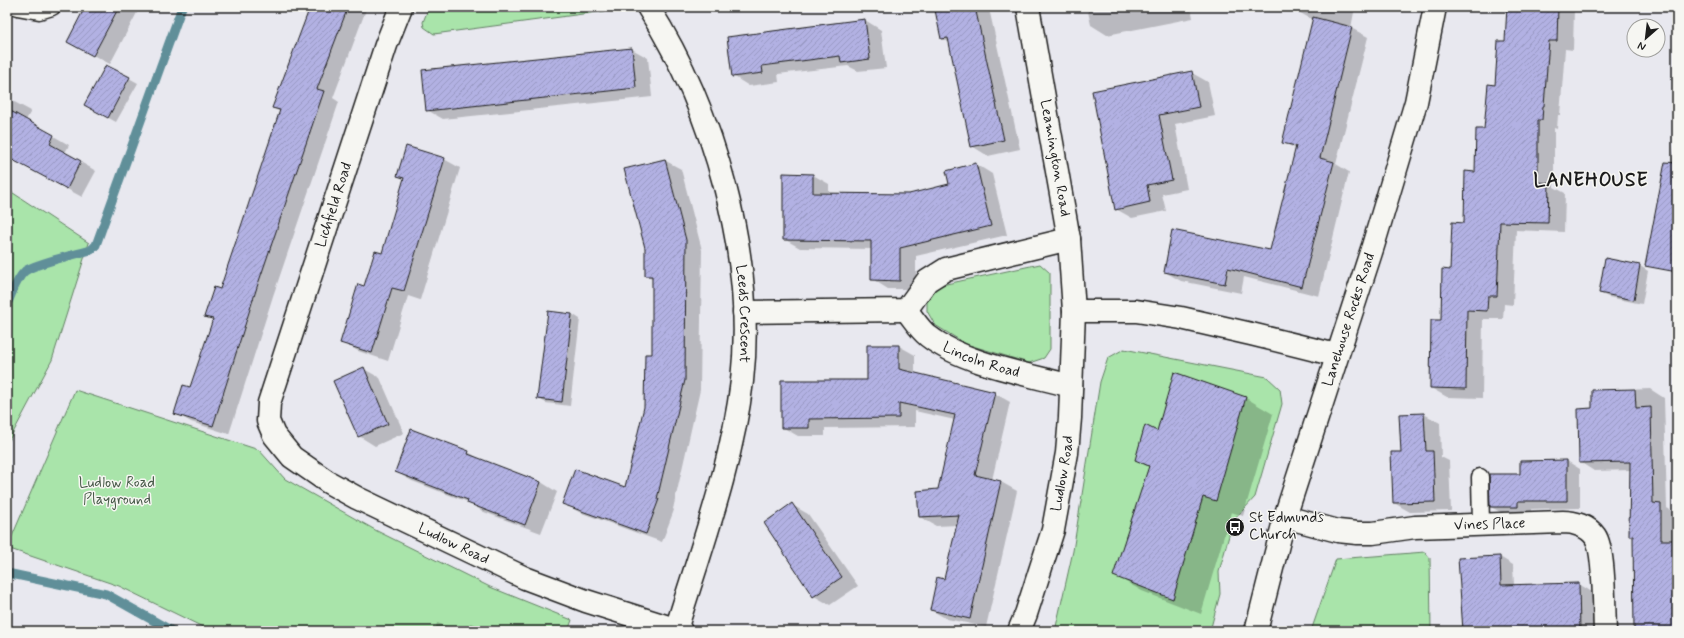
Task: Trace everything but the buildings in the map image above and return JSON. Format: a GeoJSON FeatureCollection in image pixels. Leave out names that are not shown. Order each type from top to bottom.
{"type":"FeatureCollection","features":[{"type":"Feature","properties":{"kind":"street","name":"Lichfield Road"},"geometry":{"type":"LineString","coordinates":[[269,403],[383,52],[401,7]]}},
{"type":"Feature","properties":{"kind":"street","name":"Leeds Crescent"},"geometry":{"type":"LineString","coordinates":[[649,7],[683,70],[712,140],[736,240],[744,312],[742,380],[729,450],[678,630]]}},
{"type":"Feature","properties":{"kind":"street","name":"Leamington Road"},"geometry":{"type":"LineString","coordinates":[[1028,7],[1068,239],[1074,311]]}},
{"type":"Feature","properties":{"kind":"street","name":"Lanehouse Rocks Road"},"geometry":{"type":"LineString","coordinates":[[1256,631],[1285,517],[1336,356],[1373,246],[1416,102],[1435,7]]}},
{"type":"Feature","properties":{"kind":"street"},"geometry":{"type":"LineString","coordinates":[[744,312],[906,310],[927,281],[946,269],[1068,239]]}},
{"type":"Feature","properties":{"kind":"street","name":"Lincoln Road"},"geometry":{"type":"LineString","coordinates":[[906,310],[927,335],[950,350],[974,360],[1071,386]]}},
{"type":"Feature","properties":{"kind":"street","name":"Ludlow Road"},"geometry":{"type":"LineString","coordinates":[[1019,631],[1029,608],[1053,530],[1067,453],[1074,311]]}},
{"type":"Feature","properties":{"kind":"street"},"geometry":{"type":"LineString","coordinates":[[1074,311],[1136,311],[1182,318],[1252,334],[1336,356]]}},
{"type":"Feature","properties":{"kind":"street","name":"Ludlow Road"},"geometry":{"type":"LineString","coordinates":[[269,403],[268,421],[274,435],[282,446],[297,461],[328,482],[406,522],[525,578],[580,599],[678,630]]}},
{"type":"Feature","properties":{"kind":"street","name":"Vines Place"},"geometry":{"type":"LineString","coordinates":[[1285,517],[1338,531],[1357,533],[1373,533],[1415,527],[1481,524],[1572,522],[1581,525],[1595,535],[1601,550],[1604,631]]}},
{"type":"Feature","properties":{"kind":"lane"},"geometry":{"type":"LineString","coordinates":[[17,7],[31,11],[39,11],[52,7]]}},
{"type":"Feature","properties":{"kind":"lane"},"geometry":{"type":"LineString","coordinates":[[1480,476],[1481,524]]}},
{"type":"Feature","properties":{"kind":"green space"},"geometry":{"type":"Polygon","coordinates":[[[429,7],[611,7],[605,11],[434,34],[424,27],[423,22],[429,7]]]}},
{"type":"Feature","properties":{"kind":"green space"},"geometry":{"type":"Polygon","coordinates":[[[7,189],[89,243],[52,360],[7,444],[7,189]]]}},
{"type":"Feature","properties":{"kind":"green space"},"geometry":{"type":"Polygon","coordinates":[[[1040,264],[1050,273],[1050,349],[1044,358],[1029,363],[966,344],[935,325],[927,311],[927,298],[937,286],[1040,264]]]}},
{"type":"Feature","properties":{"kind":"green space"},"geometry":{"type":"Polygon","coordinates":[[[1124,349],[1267,377],[1280,389],[1282,404],[1255,497],[1233,521],[1219,572],[1220,594],[1210,631],[1055,631],[1073,551],[1100,382],[1108,358],[1124,349]]]}},
{"type":"Feature","properties":{"kind":"green space","name":"Ludlow Road Playground"},"geometry":{"type":"Polygon","coordinates":[[[75,390],[259,450],[285,479],[377,531],[490,587],[572,620],[568,631],[211,631],[119,586],[7,548],[75,390]]]}},
{"type":"Feature","properties":{"kind":"green space"},"geometry":{"type":"Polygon","coordinates":[[[1425,552],[1430,558],[1431,631],[1311,631],[1336,559],[1425,552]]]}},
{"type":"Feature","properties":{"kind":"waterway"},"geometry":{"type":"LineString","coordinates":[[7,304],[17,282],[25,271],[47,262],[91,250],[96,245],[182,7]]}},
{"type":"Feature","properties":{"kind":"waterway"},"geometry":{"type":"LineString","coordinates":[[7,573],[106,594],[172,631]]}},
{"type":"Feature","properties":{"kind":"place","name":"St Edmunds Church"},"geometry":{"type":"Point","coordinates":[1235,527]}},
{"type":"Feature","properties":{"kind":"district","name":"LANEHOUSE"},"geometry":{"type":"Point","coordinates":[1591,180]}}]}
